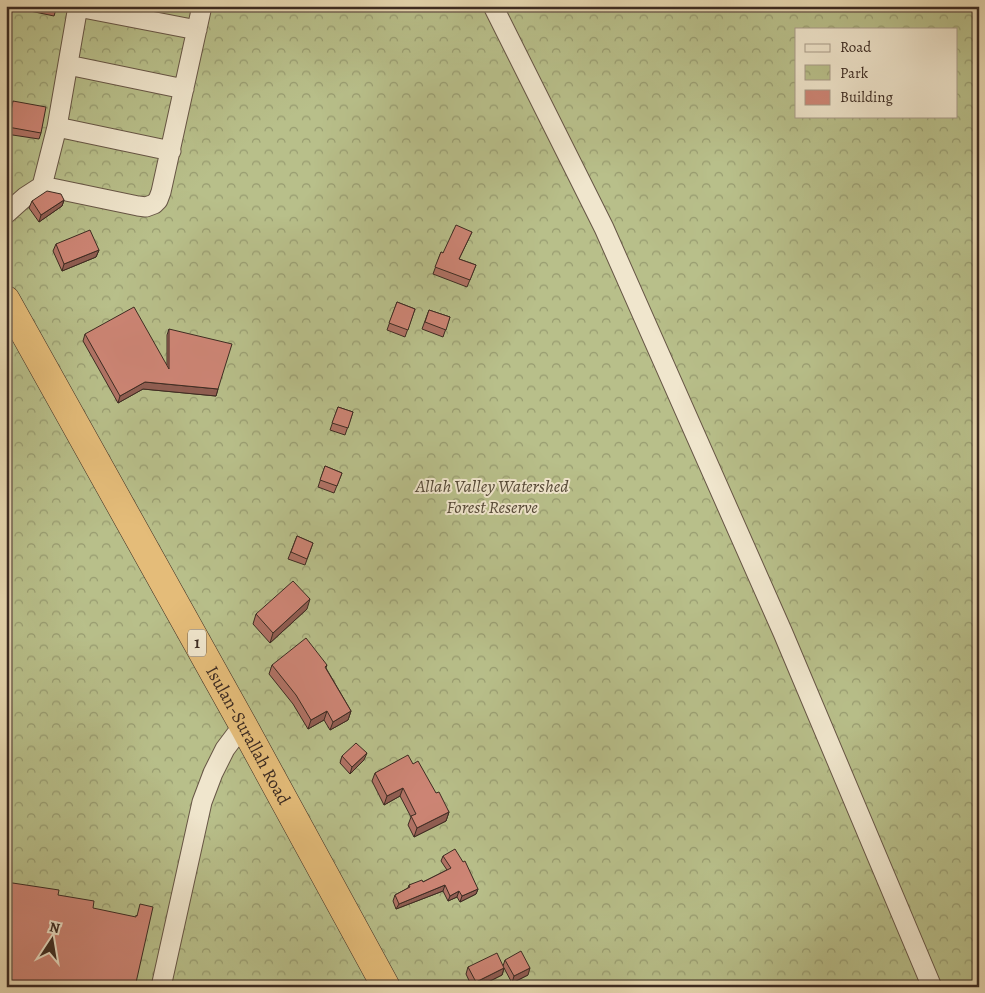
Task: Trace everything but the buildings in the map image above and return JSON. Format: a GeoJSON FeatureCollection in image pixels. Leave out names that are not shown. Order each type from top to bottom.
{"type":"FeatureCollection","features":[{"type":"Feature","properties":{"kind":"highway","name":"Isulan-Surallah Road"},"geometry":{"type":"LineString","coordinates":[[6,300],[243,725],[386,987]]}},
{"type":"Feature","properties":{"kind":"street"},"geometry":{"type":"LineString","coordinates":[[42,186],[146,207],[158,200],[171,151],[202,6]]}},
{"type":"Feature","properties":{"kind":"street"},"geometry":{"type":"LineString","coordinates":[[494,6],[604,228],[779,624],[932,987]]}},
{"type":"Feature","properties":{"kind":"street"},"geometry":{"type":"LineString","coordinates":[[6,214],[42,186],[57,126],[78,7],[197,30]]}},
{"type":"Feature","properties":{"kind":"street"},"geometry":{"type":"LineString","coordinates":[[68,65],[184,89]]}},
{"type":"Feature","properties":{"kind":"street"},"geometry":{"type":"LineString","coordinates":[[57,126],[171,151]]}},
{"type":"Feature","properties":{"kind":"street"},"geometry":{"type":"LineString","coordinates":[[161,987],[202,802],[225,749],[243,725]]}},
{"type":"Feature","properties":{"kind":"green space","name":"Allah Valley Watershed Forest Reserve"},"geometry":{"type":"Polygon","coordinates":[[[6,6],[979,6],[979,987],[6,987],[6,6]]]}}]}
